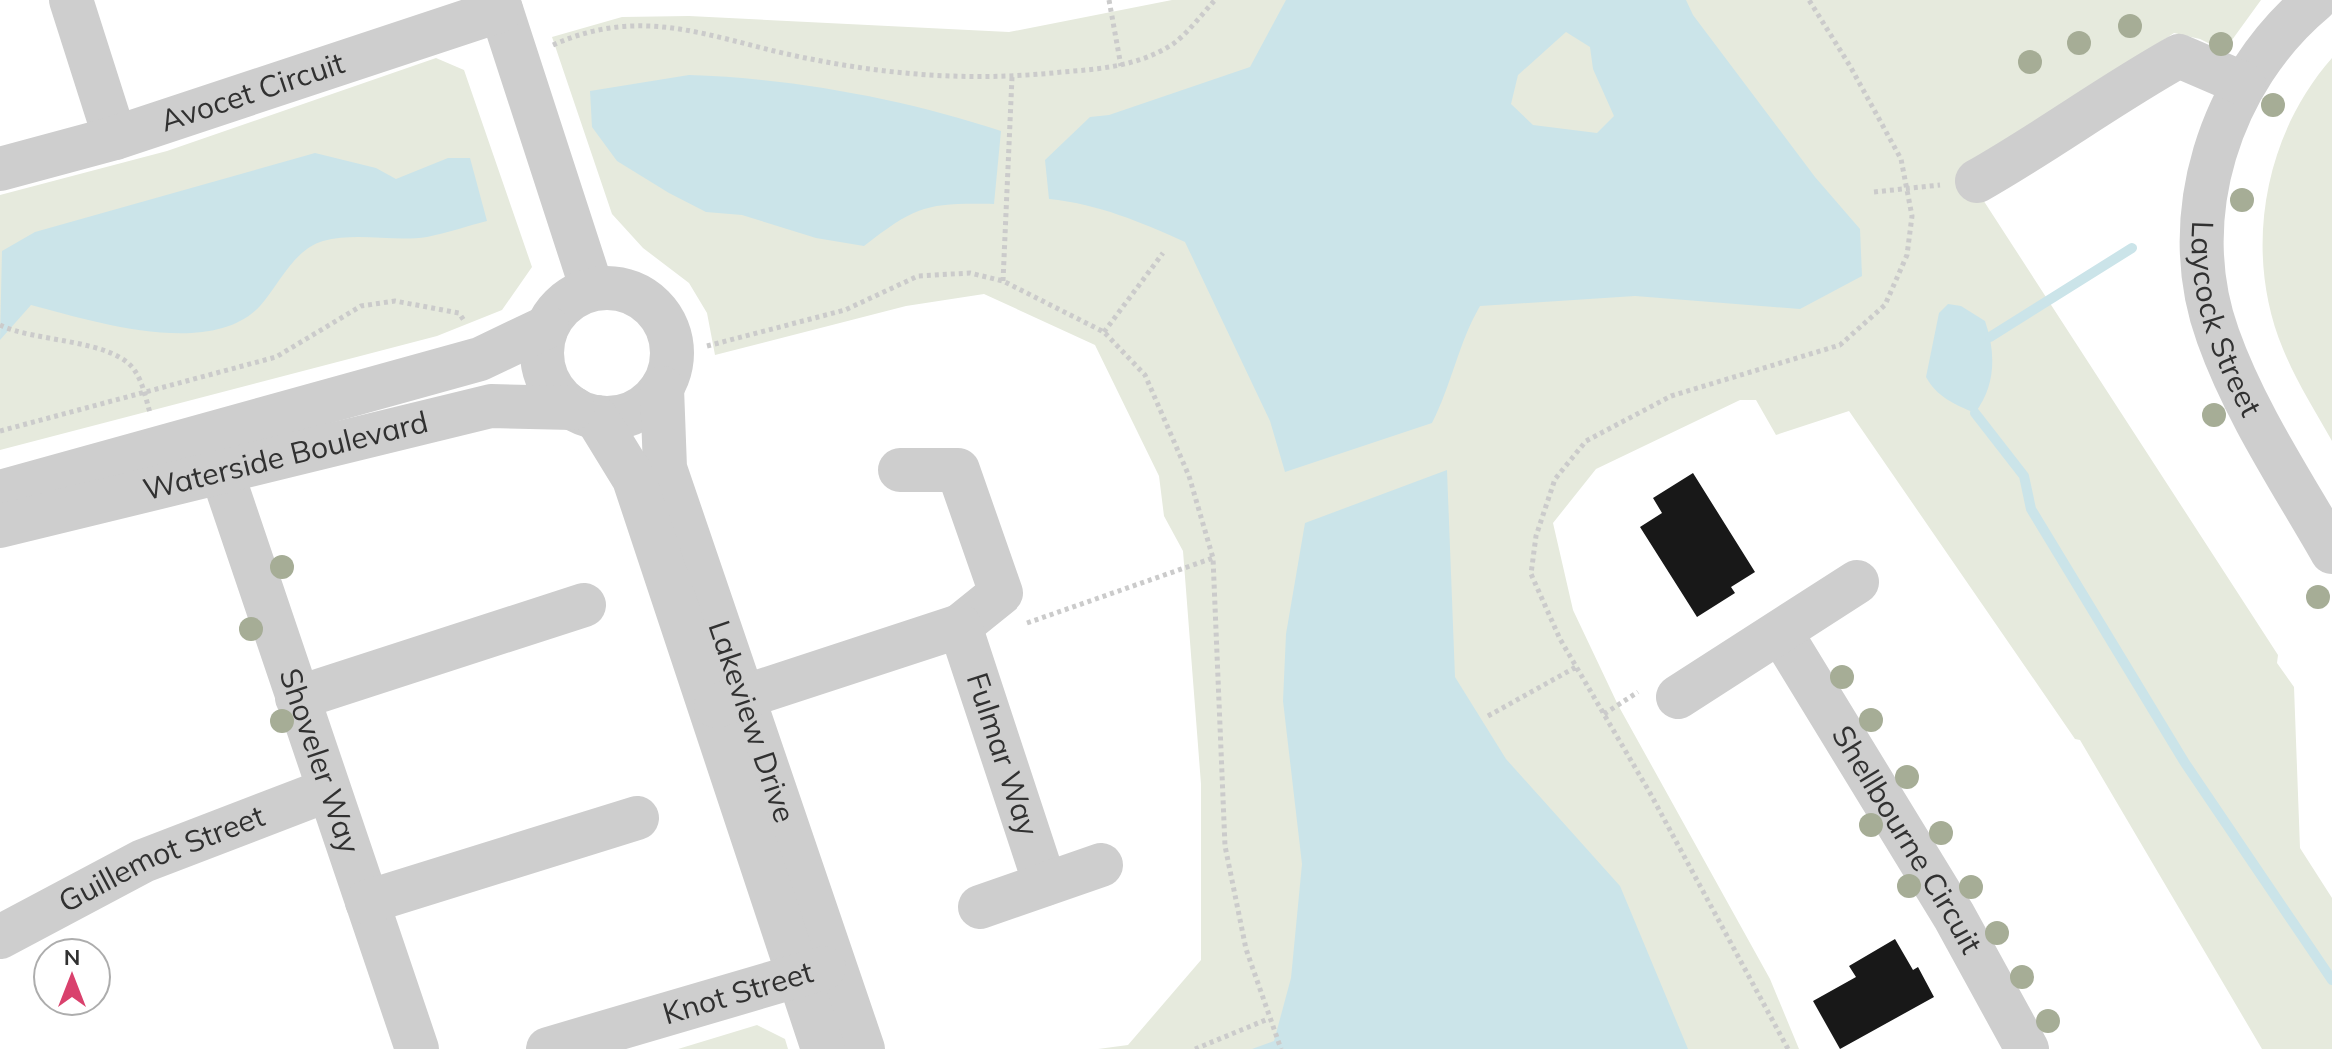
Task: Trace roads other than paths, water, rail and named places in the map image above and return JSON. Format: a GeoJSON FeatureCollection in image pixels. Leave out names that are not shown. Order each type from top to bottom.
{"type":"FeatureCollection","features":[{"type":"Feature","properties":{"kind":"street"},"geometry":{"type":"LineString","coordinates":[[71,0],[115,138]]}},
{"type":"Feature","properties":{"kind":"street","name":"Laycock Street"},"geometry":{"type":"LineString","coordinates":[[2315,0],[2264,50],[2224,122],[2205,198],[2202,250],[2217,334],[2234,375],[2332,552]]}},
{"type":"Feature","properties":{"kind":"street"},"geometry":{"type":"LineString","coordinates":[[500,5],[592,289]]}},
{"type":"Feature","properties":{"kind":"street","name":"Avocet Circuit"},"geometry":{"type":"LineString","coordinates":[[0,169],[115,138],[500,5]]}},
{"type":"Feature","properties":{"kind":"street"},"geometry":{"type":"LineString","coordinates":[[1977,181],[2040,145],[2111,94],[2179,56],[2244,84]]}},
{"type":"Feature","properties":{"kind":"street"},"geometry":{"type":"LineString","coordinates":[[611,287],[631,292],[649,302],[662,317],[671,335],[673,355],[662,388],[633,413],[585,412],[554,390],[543,366],[547,327],[558,310],[592,289],[611,287]]}},
{"type":"Feature","properties":{"kind":"street","name":"Waterside Boulevard"},"geometry":{"type":"LineString","coordinates":[[0,492],[480,359],[547,327]]}},
{"type":"Feature","properties":{"kind":"street","name":"Lakeview Drive"},"geometry":{"type":"LineString","coordinates":[[662,388],[665,468],[726,702]]}},
{"type":"Feature","properties":{"kind":"street","name":"Waterside Boulevard"},"geometry":{"type":"LineString","coordinates":[[0,526],[491,406],[585,412]]}},
{"type":"Feature","properties":{"kind":"street","name":"Lakeview Drive"},"geometry":{"type":"LineString","coordinates":[[585,412],[634,479],[726,702],[816,970],[863,1049]]}},
{"type":"Feature","properties":{"kind":"street"},"geometry":{"type":"LineString","coordinates":[[726,702],[960,626],[1001,593],[958,470],[900,470]]}},
{"type":"Feature","properties":{"kind":"street","name":"Shoveler Way"},"geometry":{"type":"LineString","coordinates":[[222,473],[417,1049]]}},
{"type":"Feature","properties":{"kind":"street"},"geometry":{"type":"LineString","coordinates":[[1678,697],[1857,582]]}},
{"type":"Feature","properties":{"kind":"street"},"geometry":{"type":"LineString","coordinates":[[297,698],[584,605]]}},
{"type":"Feature","properties":{"kind":"street","name":"Fulmar Way"},"geometry":{"type":"LineString","coordinates":[[960,626],[1045,884]]}},
{"type":"Feature","properties":{"kind":"street","name":"Shellbourne Circuit"},"geometry":{"type":"LineString","coordinates":[[1781,633],[1954,916],[2027,1049]]}},
{"type":"Feature","properties":{"kind":"street","name":"Guillemot Street"},"geometry":{"type":"LineString","coordinates":[[0,937],[143,861],[328,790]]}},
{"type":"Feature","properties":{"kind":"street"},"geometry":{"type":"LineString","coordinates":[[367,902],[637,818]]}},
{"type":"Feature","properties":{"kind":"street"},"geometry":{"type":"LineString","coordinates":[[980,907],[1101,865]]}},
{"type":"Feature","properties":{"kind":"street","name":"Lakeview Drive"},"geometry":{"type":"LineString","coordinates":[[816,970],[823,1049]]}},
{"type":"Feature","properties":{"kind":"street","name":"Knot Street"},"geometry":{"type":"LineString","coordinates":[[548,1049],[816,970]]}},
{"type":"Feature","properties":{"kind":"water"},"geometry":{"type":"Polygon","coordinates":[[[1286,0],[1686,0],[1693,15],[1815,177],[1860,229],[1862,276],[1800,309],[1635,296],[1480,306],[1432,423],[1285,472],[1270,421],[1185,242],[1119,215],[1049,199],[1045,160],[1090,117],[1109,115],[1250,67],[1286,0]],[[1566,32],[1518,75],[1511,104],[1533,125],[1597,133],[1614,116],[1593,69],[1590,47],[1566,32]]]}},
{"type":"Feature","properties":{"kind":"water"},"geometry":{"type":"Polygon","coordinates":[[[689,75],[847,92],[926,109],[1001,131],[994,204],[953,204],[924,209],[897,222],[864,246],[816,238],[742,215],[706,212],[617,161],[592,127],[590,91],[689,75]]]}},
{"type":"Feature","properties":{"kind":"water"},"geometry":{"type":"Polygon","coordinates":[[[315,153],[376,168],[396,179],[448,158],[470,158],[487,221],[427,237],[349,237],[323,241],[295,260],[260,306],[239,322],[212,330],[182,333],[150,331],[31,305],[0,340],[2,251],[35,232],[315,153]]]}},
{"type":"Feature","properties":{"kind":"water"},"geometry":{"type":"Polygon","coordinates":[[[1948,304],[1961,306],[1985,321],[1989,333],[1992,357],[1990,380],[1975,413],[1941,395],[1926,377],[1939,313],[1948,304]]]}},
{"type":"Feature","properties":{"kind":"water"},"geometry":{"type":"Polygon","coordinates":[[[1447,470],[1455,677],[1506,759],[1620,886],[1688,1049],[1252,1049],[1274,1041],[1291,978],[1302,864],[1283,701],[1286,634],[1305,523],[1447,470]]]}},
{"type":"Feature","properties":{"kind":"waterway"},"geometry":{"type":"LineString","coordinates":[[1990,337],[2132,248]]}},
{"type":"Feature","properties":{"kind":"waterway"},"geometry":{"type":"LineString","coordinates":[[1975,413],[2024,476],[2031,509],[2185,763],[2332,980]]}}]}
